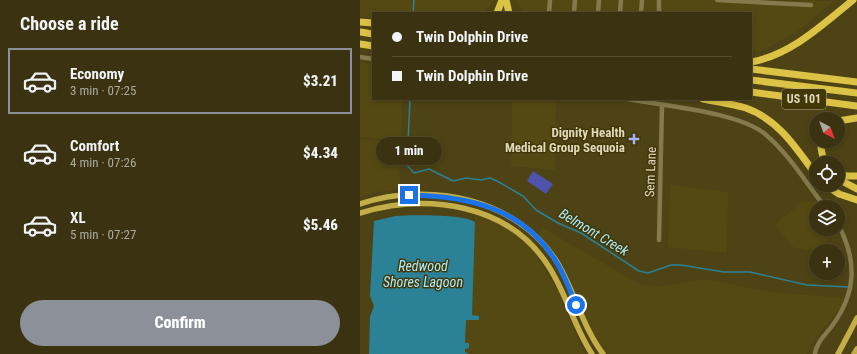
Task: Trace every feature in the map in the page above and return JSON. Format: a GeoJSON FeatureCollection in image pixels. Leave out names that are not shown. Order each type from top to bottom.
{"type":"FeatureCollection","features":[{"type":"Feature","properties":{"kind":"highway"},"geometry":{"type":"LineString","coordinates":[[497,12],[502,0]]}},
{"type":"Feature","properties":{"kind":"highway"},"geometry":{"type":"LineString","coordinates":[[506,0],[509,12]]}},
{"type":"Feature","properties":{"kind":"highway"},"geometry":{"type":"LineString","coordinates":[[752,62],[775,56],[788,50],[853,0]]}},
{"type":"Feature","properties":{"kind":"highway"},"geometry":{"type":"LineString","coordinates":[[360,22],[372,23]]}},
{"type":"Feature","properties":{"kind":"highway"},"geometry":{"type":"LineString","coordinates":[[360,32],[372,34]]}},
{"type":"Feature","properties":{"kind":"highway"},"geometry":{"type":"LineString","coordinates":[[360,44],[372,46]]}},
{"type":"Feature","properties":{"kind":"highway"},"geometry":{"type":"LineString","coordinates":[[752,69],[857,82]]}},
{"type":"Feature","properties":{"kind":"highway","name":"US 101"},"geometry":{"type":"LineString","coordinates":[[752,80],[857,93]]}},
{"type":"Feature","properties":{"kind":"highway","name":"US 101"},"geometry":{"type":"LineString","coordinates":[[752,92],[857,106]]}},
{"type":"Feature","properties":{"kind":"highway"},"geometry":{"type":"LineString","coordinates":[[708,100],[746,109],[766,118],[784,132],[809,166]]}},
{"type":"Feature","properties":{"kind":"highway"},"geometry":{"type":"LineString","coordinates":[[845,120],[857,118]]}},
{"type":"Feature","properties":{"kind":"highway"},"geometry":{"type":"LineString","coordinates":[[845,176],[857,176]]}},
{"type":"Feature","properties":{"kind":"highway"},"geometry":{"type":"LineString","coordinates":[[845,182],[857,188]]}},
{"type":"Feature","properties":{"kind":"highway"},"geometry":{"type":"LineString","coordinates":[[837,192],[857,200]]}},
{"type":"Feature","properties":{"kind":"main road"},"geometry":{"type":"LineString","coordinates":[[360,204],[388,197],[409,195],[448,196],[484,204],[512,218],[538,238],[557,263],[586,328],[603,354]]}},
{"type":"Feature","properties":{"kind":"main road"},"geometry":{"type":"LineString","coordinates":[[360,213],[389,206],[409,204],[447,205],[482,213],[508,225],[532,244],[550,267],[578,332],[592,354]]}},
{"type":"Feature","properties":{"kind":"main road"},"geometry":{"type":"LineString","coordinates":[[838,354],[857,318]]}},
{"type":"Feature","properties":{"kind":"main road"},"geometry":{"type":"LineString","coordinates":[[854,354],[857,349]]}},
{"type":"Feature","properties":{"kind":"street"},"geometry":{"type":"LineString","coordinates":[[550,0],[550,12]]}},
{"type":"Feature","properties":{"kind":"street"},"geometry":{"type":"LineString","coordinates":[[574,12],[575,0]]}},
{"type":"Feature","properties":{"kind":"street"},"geometry":{"type":"LineString","coordinates":[[598,12],[599,0]]}},
{"type":"Feature","properties":{"kind":"street"},"geometry":{"type":"LineString","coordinates":[[620,12],[621,0]]}},
{"type":"Feature","properties":{"kind":"street"},"geometry":{"type":"LineString","coordinates":[[641,12],[642,0]]}},
{"type":"Feature","properties":{"kind":"street"},"geometry":{"type":"LineString","coordinates":[[659,0],[659,12]]}},
{"type":"Feature","properties":{"kind":"street"},"geometry":{"type":"LineString","coordinates":[[717,0],[811,5]]}},
{"type":"Feature","properties":{"kind":"street"},"geometry":{"type":"LineString","coordinates":[[360,57],[372,59]]}},
{"type":"Feature","properties":{"kind":"street"},"geometry":{"type":"LineString","coordinates":[[634,100],[738,120],[764,133],[785,155],[820,200]]}},
{"type":"Feature","properties":{"kind":"street","name":"Sem Lane"},"geometry":{"type":"LineString","coordinates":[[659,240],[662,105]]}},
{"type":"Feature","properties":{"kind":"street"},"geometry":{"type":"LineString","coordinates":[[815,354],[816,348],[824,336],[847,306],[854,283],[853,258],[850,244],[845,236]]}},
{"type":"Feature","properties":{"kind":"shaded area"},"geometry":{"type":"Polygon","coordinates":[[[360,0],[496,0],[484,12],[372,12],[372,18],[360,17],[360,0]]]}},
{"type":"Feature","properties":{"kind":"shaded area"},"geometry":{"type":"Polygon","coordinates":[[[515,0],[834,1],[797,32],[763,50],[752,52],[752,12],[523,12],[515,0]]]}},
{"type":"Feature","properties":{"kind":"shaded area"},"geometry":{"type":"Polygon","coordinates":[[[360,62],[372,64],[372,100],[402,100],[401,141],[360,137],[360,62]]]}},
{"type":"Feature","properties":{"kind":"shaded area"},"geometry":{"type":"Polygon","coordinates":[[[512,100],[556,100],[555,170],[511,166],[512,100]]]}},
{"type":"Feature","properties":{"kind":"shaded area"},"geometry":{"type":"Polygon","coordinates":[[[360,139],[399,144],[400,186],[397,189],[372,193],[360,197],[360,139]]]}},
{"type":"Feature","properties":{"kind":"shaded area"},"geometry":{"type":"Polygon","coordinates":[[[533,171],[553,184],[546,194],[527,181],[533,171]]]}},
{"type":"Feature","properties":{"kind":"shaded area"},"geometry":{"type":"Polygon","coordinates":[[[671,185],[728,192],[727,253],[668,247],[668,220],[671,185]]]}},
{"type":"Feature","properties":{"kind":"shaded area"},"geometry":{"type":"Polygon","coordinates":[[[803,202],[809,202],[809,236],[840,236],[830,238],[823,244],[809,244],[809,250],[794,248],[777,227],[777,222],[803,202]]]}},
{"type":"Feature","properties":{"kind":"shaded area"},"geometry":{"type":"Polygon","coordinates":[[[475,213],[503,224],[531,246],[559,293],[580,345],[586,354],[469,354],[465,352],[466,320],[479,320],[472,316],[475,213]]]}},
{"type":"Feature","properties":{"kind":"shaded area"},"geometry":{"type":"Polygon","coordinates":[[[543,228],[641,285],[663,286],[706,279],[769,292],[845,298],[840,309],[812,343],[807,354],[607,354],[594,337],[557,259],[538,234],[543,228]]]}},
{"type":"Feature","properties":{"kind":"water","name":"Redwood Shores Lagoon"},"geometry":{"type":"Polygon","coordinates":[[[396,216],[449,216],[469,219],[475,222],[472,315],[479,316],[479,320],[466,320],[465,343],[469,343],[469,348],[465,349],[465,352],[469,354],[369,354],[370,317],[374,306],[370,296],[374,221],[396,216]]]}},
{"type":"Feature","properties":{"kind":"waterway","name":"Belmont Creek"},"geometry":{"type":"LineString","coordinates":[[413,12],[414,0]]}},
{"type":"Feature","properties":{"kind":"waterway","name":"Belmont Creek"},"geometry":{"type":"LineString","coordinates":[[410,100],[407,165],[414,173],[429,169],[453,181],[466,178],[481,180],[490,178],[497,181],[523,196],[536,210],[558,223],[581,233],[639,271],[648,273],[671,265],[681,265],[724,272],[750,272],[807,285],[849,287]]}},
{"type":"Feature","properties":{"kind":"place","name":"Dignity Health Medical Group Sequoia"},"geometry":{"type":"Point","coordinates":[634,139]}},
{"type":"Feature","properties":{"kind":"route"},"geometry":{"type":"LineString","coordinates":[[409,195],[448,196],[484,204],[498,210],[526,227],[538,238],[557,263],[576,305]]}}]}
